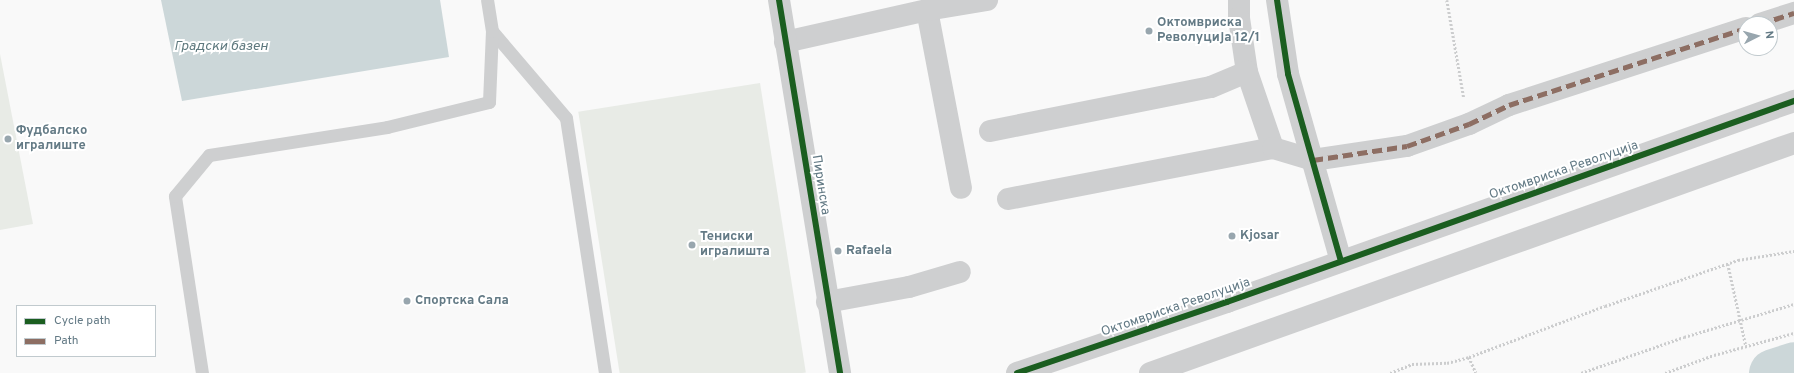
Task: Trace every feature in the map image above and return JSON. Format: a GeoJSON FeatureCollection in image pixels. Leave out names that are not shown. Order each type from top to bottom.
{"type":"FeatureCollection","features":[{"type":"Feature","properties":{"kind":"street","name":"Пиринска"},"geometry":{"type":"LineString","coordinates":[[779,0],[827,302],[840,373]]}},
{"type":"Feature","properties":{"kind":"street"},"geometry":{"type":"LineString","coordinates":[[786,42],[927,10],[987,0]]}},
{"type":"Feature","properties":{"kind":"street"},"geometry":{"type":"LineString","coordinates":[[1239,0],[1239,18],[1247,72],[1273,148]]}},
{"type":"Feature","properties":{"kind":"street"},"geometry":{"type":"LineString","coordinates":[[1277,0],[1288,74],[1341,261]]}},
{"type":"Feature","properties":{"kind":"street"},"geometry":{"type":"LineString","coordinates":[[927,10],[961,188]]}},
{"type":"Feature","properties":{"kind":"street"},"geometry":{"type":"LineString","coordinates":[[1778,18],[1794,13]]}},
{"type":"Feature","properties":{"kind":"street"},"geometry":{"type":"LineString","coordinates":[[1008,199],[1273,148],[1313,160],[1407,146],[1469,124],[1509,105],[1738,31]]}},
{"type":"Feature","properties":{"kind":"street"},"geometry":{"type":"LineString","coordinates":[[990,131],[1212,87],[1247,72]]}},
{"type":"Feature","properties":{"kind":"street","name":"Октомвриска Револуција"},"geometry":{"type":"LineString","coordinates":[[1017,373],[1105,345],[1794,101]]}},
{"type":"Feature","properties":{"kind":"street"},"geometry":{"type":"LineString","coordinates":[[1150,373],[1794,143]]}},
{"type":"Feature","properties":{"kind":"street"},"geometry":{"type":"LineString","coordinates":[[827,302],[909,287],[960,272]]}},
{"type":"Feature","properties":{"kind":"lane"},"geometry":{"type":"LineString","coordinates":[[202,373],[175,196],[209,155],[387,127],[489,102],[492,30],[487,0]]}},
{"type":"Feature","properties":{"kind":"lane"},"geometry":{"type":"LineString","coordinates":[[492,30],[566,118],[605,373]]}},
{"type":"Feature","properties":{"kind":"path"},"geometry":{"type":"LineString","coordinates":[[1447,0],[1469,124]]}},
{"type":"Feature","properties":{"kind":"path"},"geometry":{"type":"LineString","coordinates":[[1390,373],[1412,364],[1447,363],[1469,357],[1605,306],[1738,260],[1794,251]]}},
{"type":"Feature","properties":{"kind":"path"},"geometry":{"type":"LineString","coordinates":[[1728,264],[1746,346]]}},
{"type":"Feature","properties":{"kind":"path"},"geometry":{"type":"LineString","coordinates":[[1581,373],[1609,362],[1741,319],[1794,304]]}},
{"type":"Feature","properties":{"kind":"path"},"geometry":{"type":"LineString","coordinates":[[1665,373],[1714,355],[1794,333]]}},
{"type":"Feature","properties":{"kind":"path"},"geometry":{"type":"LineString","coordinates":[[1469,357],[1476,373]]}},
{"type":"Feature","properties":{"kind":"shaded area","name":"Фудбалскo игралиште"},"geometry":{"type":"Polygon","coordinates":[[[0,54],[33,224],[0,230],[0,54]]]}},
{"type":"Feature","properties":{"kind":"shaded area","name":"Тениски игралишта"},"geometry":{"type":"Polygon","coordinates":[[[760,83],[806,372],[620,373],[578,112],[760,83]]]}},
{"type":"Feature","properties":{"kind":"water","name":"Градски базен"},"geometry":{"type":"Polygon","coordinates":[[[161,0],[440,0],[449,57],[182,101],[161,0]]]}},
{"type":"Feature","properties":{"kind":"waterway"},"geometry":{"type":"LineString","coordinates":[[1773,373],[1794,366]]}},
{"type":"Feature","properties":{"kind":"marked path"},"geometry":{"type":"LineString","coordinates":[[1778,18],[1794,13]]}},
{"type":"Feature","properties":{"kind":"marked path"},"geometry":{"type":"LineString","coordinates":[[1313,160],[1407,146],[1469,124],[1509,105],[1738,31]]}},
{"type":"Feature","properties":{"kind":"cycle path"},"geometry":{"type":"LineString","coordinates":[[779,0],[840,373]]}},
{"type":"Feature","properties":{"kind":"cycle path"},"geometry":{"type":"LineString","coordinates":[[1277,0],[1288,74],[1341,261]]}},
{"type":"Feature","properties":{"kind":"cycle path"},"geometry":{"type":"LineString","coordinates":[[1017,373],[1227,302],[1794,101]]}},
{"type":"Feature","properties":{"kind":"place","name":"Октомвриска Револуција 12/1"},"geometry":{"type":"Point","coordinates":[1149,31]}},
{"type":"Feature","properties":{"kind":"place","name":"Фудбалскo игралиште"},"geometry":{"type":"Point","coordinates":[8,139]}},
{"type":"Feature","properties":{"kind":"place","name":"Kjosar"},"geometry":{"type":"Point","coordinates":[1232,236]}},
{"type":"Feature","properties":{"kind":"place","name":"Тениски игралишта"},"geometry":{"type":"Point","coordinates":[692,245]}},
{"type":"Feature","properties":{"kind":"place","name":"Rafaela"},"geometry":{"type":"Point","coordinates":[838,251]}},
{"type":"Feature","properties":{"kind":"place","name":"Спортска Сала"},"geometry":{"type":"Point","coordinates":[407,301]}}]}
